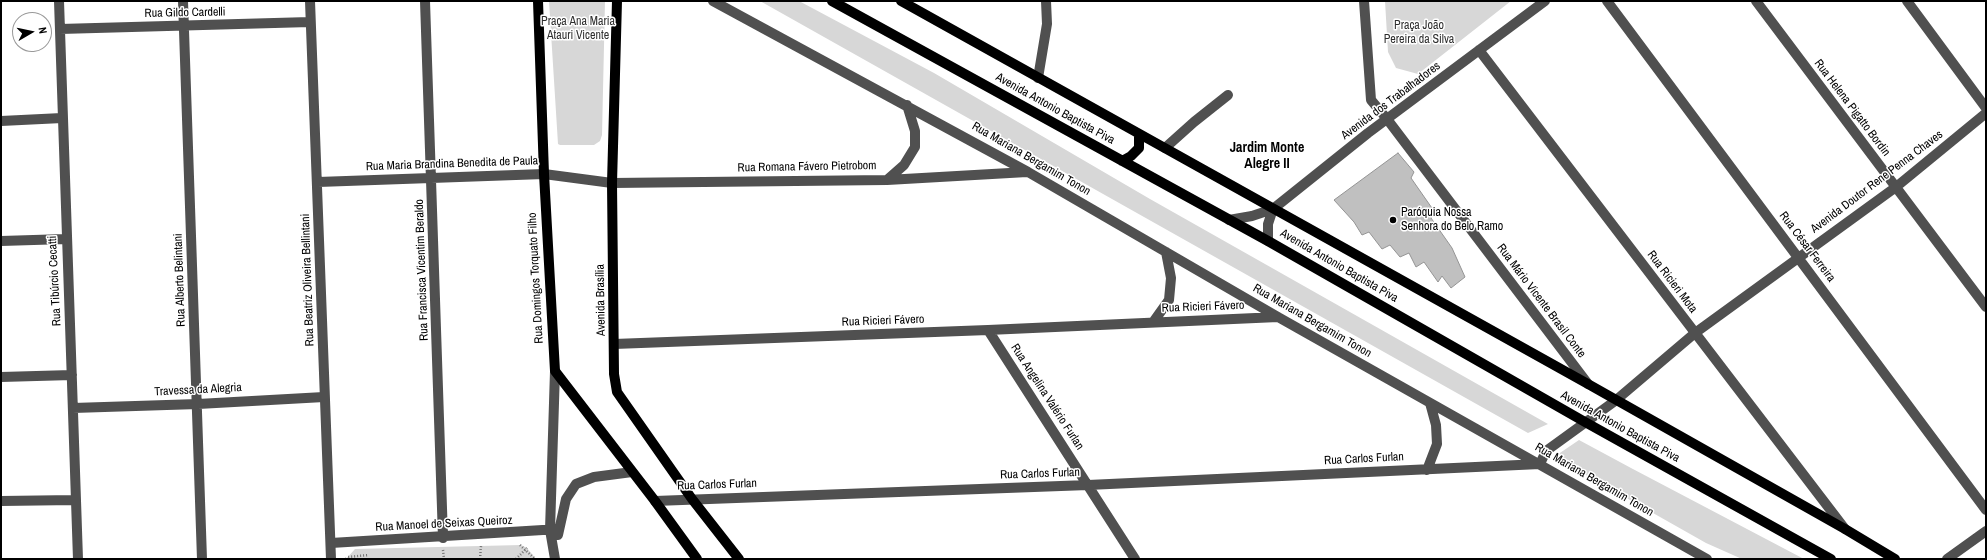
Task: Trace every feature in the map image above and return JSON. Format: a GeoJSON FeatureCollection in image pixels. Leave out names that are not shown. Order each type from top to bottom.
{"type":"FeatureCollection","features":[{"type":"Feature","properties":{"kind":"main road","name":"Rua Domingos Torquato Filho"},"geometry":{"type":"LineString","coordinates":[[538,1],[544,174],[555,370]]}},
{"type":"Feature","properties":{"kind":"main road","name":"Avenida Brasília"},"geometry":{"type":"LineString","coordinates":[[617,1],[612,183],[614,374],[617,392],[692,499],[739,559]]}},
{"type":"Feature","properties":{"kind":"main road","name":"Avenida Antonio Baptista Piva"},"geometry":{"type":"LineString","coordinates":[[832,1],[1229,220],[1268,240],[1585,422],[1831,559]]}},
{"type":"Feature","properties":{"kind":"main road","name":"Avenida Antonio Baptista Piva"},"geometry":{"type":"LineString","coordinates":[[905,2],[1038,78],[1846,529],[1895,559]]}},
{"type":"Feature","properties":{"kind":"main road"},"geometry":{"type":"LineString","coordinates":[[1122,161],[1131,156],[1139,148],[1140,134]]}},
{"type":"Feature","properties":{"kind":"main road"},"geometry":{"type":"LineString","coordinates":[[555,370],[655,501],[697,559]]}},
{"type":"Feature","properties":{"kind":"street","name":"Rua Tibúrcio Cecatti"},"geometry":{"type":"LineString","coordinates":[[59,1],[78,559]]}},
{"type":"Feature","properties":{"kind":"street","name":"Rua Alberto Belintani"},"geometry":{"type":"LineString","coordinates":[[183,1],[198,404],[202,559]]}},
{"type":"Feature","properties":{"kind":"street","name":"Rua Beatriz Oliveira Bellintani"},"geometry":{"type":"LineString","coordinates":[[310,1],[331,559]]}},
{"type":"Feature","properties":{"kind":"street","name":"Rua Francisca Vicentim Beraldo"},"geometry":{"type":"LineString","coordinates":[[425,1],[432,178],[442,538]]}},
{"type":"Feature","properties":{"kind":"street","name":"Rua Mariana Bergamim Tonon"},"geometry":{"type":"LineString","coordinates":[[713,1],[1028,172],[1278,317],[1705,558]]}},
{"type":"Feature","properties":{"kind":"street"},"geometry":{"type":"LineString","coordinates":[[1038,78],[1047,24],[1046,1]]}},
{"type":"Feature","properties":{"kind":"street","name":"Rua Mário Vicente Brasil Conte"},"geometry":{"type":"LineString","coordinates":[[1364,1],[1371,100],[1588,384]]}},
{"type":"Feature","properties":{"kind":"street","name":"Avenida dos Trabalhadores"},"geometry":{"type":"LineString","coordinates":[[1229,220],[1252,216],[1273,209],[1387,119],[1545,1]]}},
{"type":"Feature","properties":{"kind":"street","name":"Rua César Ferreira"},"geometry":{"type":"LineString","coordinates":[[1607,1],[1986,510]]}},
{"type":"Feature","properties":{"kind":"street","name":"Rua Helena Pigatto Bordin"},"geometry":{"type":"LineString","coordinates":[[1756,1],[1986,307]]}},
{"type":"Feature","properties":{"kind":"street"},"geometry":{"type":"LineString","coordinates":[[1907,1],[1986,108]]}},
{"type":"Feature","properties":{"kind":"street","name":"Rua Gildo Cardelli"},"geometry":{"type":"LineString","coordinates":[[60,29],[310,22]]}},
{"type":"Feature","properties":{"kind":"street","name":"Rua Ricieri Mota"},"geometry":{"type":"LineString","coordinates":[[1479,50],[1846,529]]}},
{"type":"Feature","properties":{"kind":"street"},"geometry":{"type":"LineString","coordinates":[[1165,148],[1194,122],[1228,95]]}},
{"type":"Feature","properties":{"kind":"street"},"geometry":{"type":"LineString","coordinates":[[887,180],[904,165],[915,147],[915,130],[907,105]]}},
{"type":"Feature","properties":{"kind":"street","name":"Avenida Doutor Rene Penna Chaves"},"geometry":{"type":"LineString","coordinates":[[1540,464],[1546,451],[1615,401],[1695,333],[1896,187],[1986,113]]}},
{"type":"Feature","properties":{"kind":"street"},"geometry":{"type":"LineString","coordinates":[[1,121],[62,118]]}},
{"type":"Feature","properties":{"kind":"street","name":"Rua Romana Fávero Pietrobom"},"geometry":{"type":"LineString","coordinates":[[586,179],[612,183],[887,180],[1028,172]]}},
{"type":"Feature","properties":{"kind":"street","name":"Rua Maria Brandina Benedita de Paula"},"geometry":{"type":"LineString","coordinates":[[318,182],[544,174],[586,179]]}},
{"type":"Feature","properties":{"kind":"street"},"geometry":{"type":"LineString","coordinates":[[1268,240],[1268,224],[1273,209]]}},
{"type":"Feature","properties":{"kind":"street"},"geometry":{"type":"LineString","coordinates":[[1,241],[66,239]]}},
{"type":"Feature","properties":{"kind":"street","name":"Rua Ricieri Fávero"},"geometry":{"type":"LineString","coordinates":[[1154,322],[1169,300],[1171,278],[1166,252]]}},
{"type":"Feature","properties":{"kind":"street","name":"Rua Ricieri Fávero"},"geometry":{"type":"LineString","coordinates":[[614,344],[988,330],[1278,317]]}},
{"type":"Feature","properties":{"kind":"street","name":"Rua Angelina Valério Furlan"},"geometry":{"type":"LineString","coordinates":[[988,330],[1136,559]]}},
{"type":"Feature","properties":{"kind":"street","name":"Rua Domingos Torquato Filho"},"geometry":{"type":"LineString","coordinates":[[555,370],[555,556]]}},
{"type":"Feature","properties":{"kind":"street"},"geometry":{"type":"LineString","coordinates":[[1,377],[72,375]]}},
{"type":"Feature","properties":{"kind":"street","name":"Travessa da Alegria"},"geometry":{"type":"LineString","coordinates":[[74,408],[198,404],[324,397]]}},
{"type":"Feature","properties":{"kind":"street"},"geometry":{"type":"LineString","coordinates":[[1427,470],[1437,444],[1436,425],[1430,403]]}},
{"type":"Feature","properties":{"kind":"street","name":"Rua Carlos Furlan"},"geometry":{"type":"LineString","coordinates":[[655,501],[1088,485],[1540,464]]}},
{"type":"Feature","properties":{"kind":"street","name":"Rua Domingos Torquato Filho"},"geometry":{"type":"LineString","coordinates":[[555,530],[566,499],[576,484],[594,477],[632,472]]}},
{"type":"Feature","properties":{"kind":"street"},"geometry":{"type":"LineString","coordinates":[[1,501],[76,500]]}},
{"type":"Feature","properties":{"kind":"street","name":"Rua Manoel de Seixas Queiroz"},"geometry":{"type":"LineString","coordinates":[[331,543],[442,538],[555,530]]}},
{"type":"Feature","properties":{"kind":"street"},"geometry":{"type":"LineString","coordinates":[[1947,559],[1986,531]]}},
{"type":"Feature","properties":{"kind":"path"},"geometry":{"type":"LineString","coordinates":[[480,559],[481,546]]}},
{"type":"Feature","properties":{"kind":"path"},"geometry":{"type":"LineString","coordinates":[[516,559],[527,548]]}},
{"type":"Feature","properties":{"kind":"path"},"geometry":{"type":"LineString","coordinates":[[346,559],[348,557],[351,559]]}},
{"type":"Feature","properties":{"kind":"green space","name":"Praça Ana Maria Atauri Vicente"},"geometry":{"type":"Polygon","coordinates":[[[549,1],[605,1],[602,135],[600,141],[594,145],[558,144],[549,1]]]}},
{"type":"Feature","properties":{"kind":"green space"},"geometry":{"type":"Polygon","coordinates":[[[760,1],[799,1],[934,73],[1150,199],[1548,424],[1528,433],[760,1]]]}},
{"type":"Feature","properties":{"kind":"green space","name":"Praça João Pereira da Silva"},"geometry":{"type":"Polygon","coordinates":[[[1385,1],[1511,1],[1418,74],[1396,68],[1388,52],[1385,1]]]}},
{"type":"Feature","properties":{"kind":"green space"},"geometry":{"type":"Polygon","coordinates":[[[1579,440],[1804,559],[1742,559],[1706,543],[1554,457],[1579,440]]]}},
{"type":"Feature","properties":{"kind":"green space"},"geometry":{"type":"Polygon","coordinates":[[[521,545],[527,548],[536,559],[346,559],[355,549],[521,545]]]}},
{"type":"Feature","properties":{"kind":"building","name":"Paróquia Nossa Senhora do Belo Ramo"},"geometry":{"type":"Polygon","coordinates":[[[1398,153],[1414,172],[1411,178],[1434,211],[1431,218],[1452,248],[1465,277],[1451,288],[1442,276],[1438,282],[1424,262],[1416,267],[1409,253],[1400,257],[1390,245],[1382,249],[1369,232],[1362,235],[1354,222],[1334,200],[1398,153]]]}},
{"type":"Feature","properties":{"kind":"place","name":"Paróquia Nossa Senhora do Belo Ramo"},"geometry":{"type":"Point","coordinates":[1393,220]}},
{"type":"Feature","properties":{"kind":"district","name":"Jardim Monte Alegre II"},"geometry":{"type":"Point","coordinates":[1267,156]}}]}
